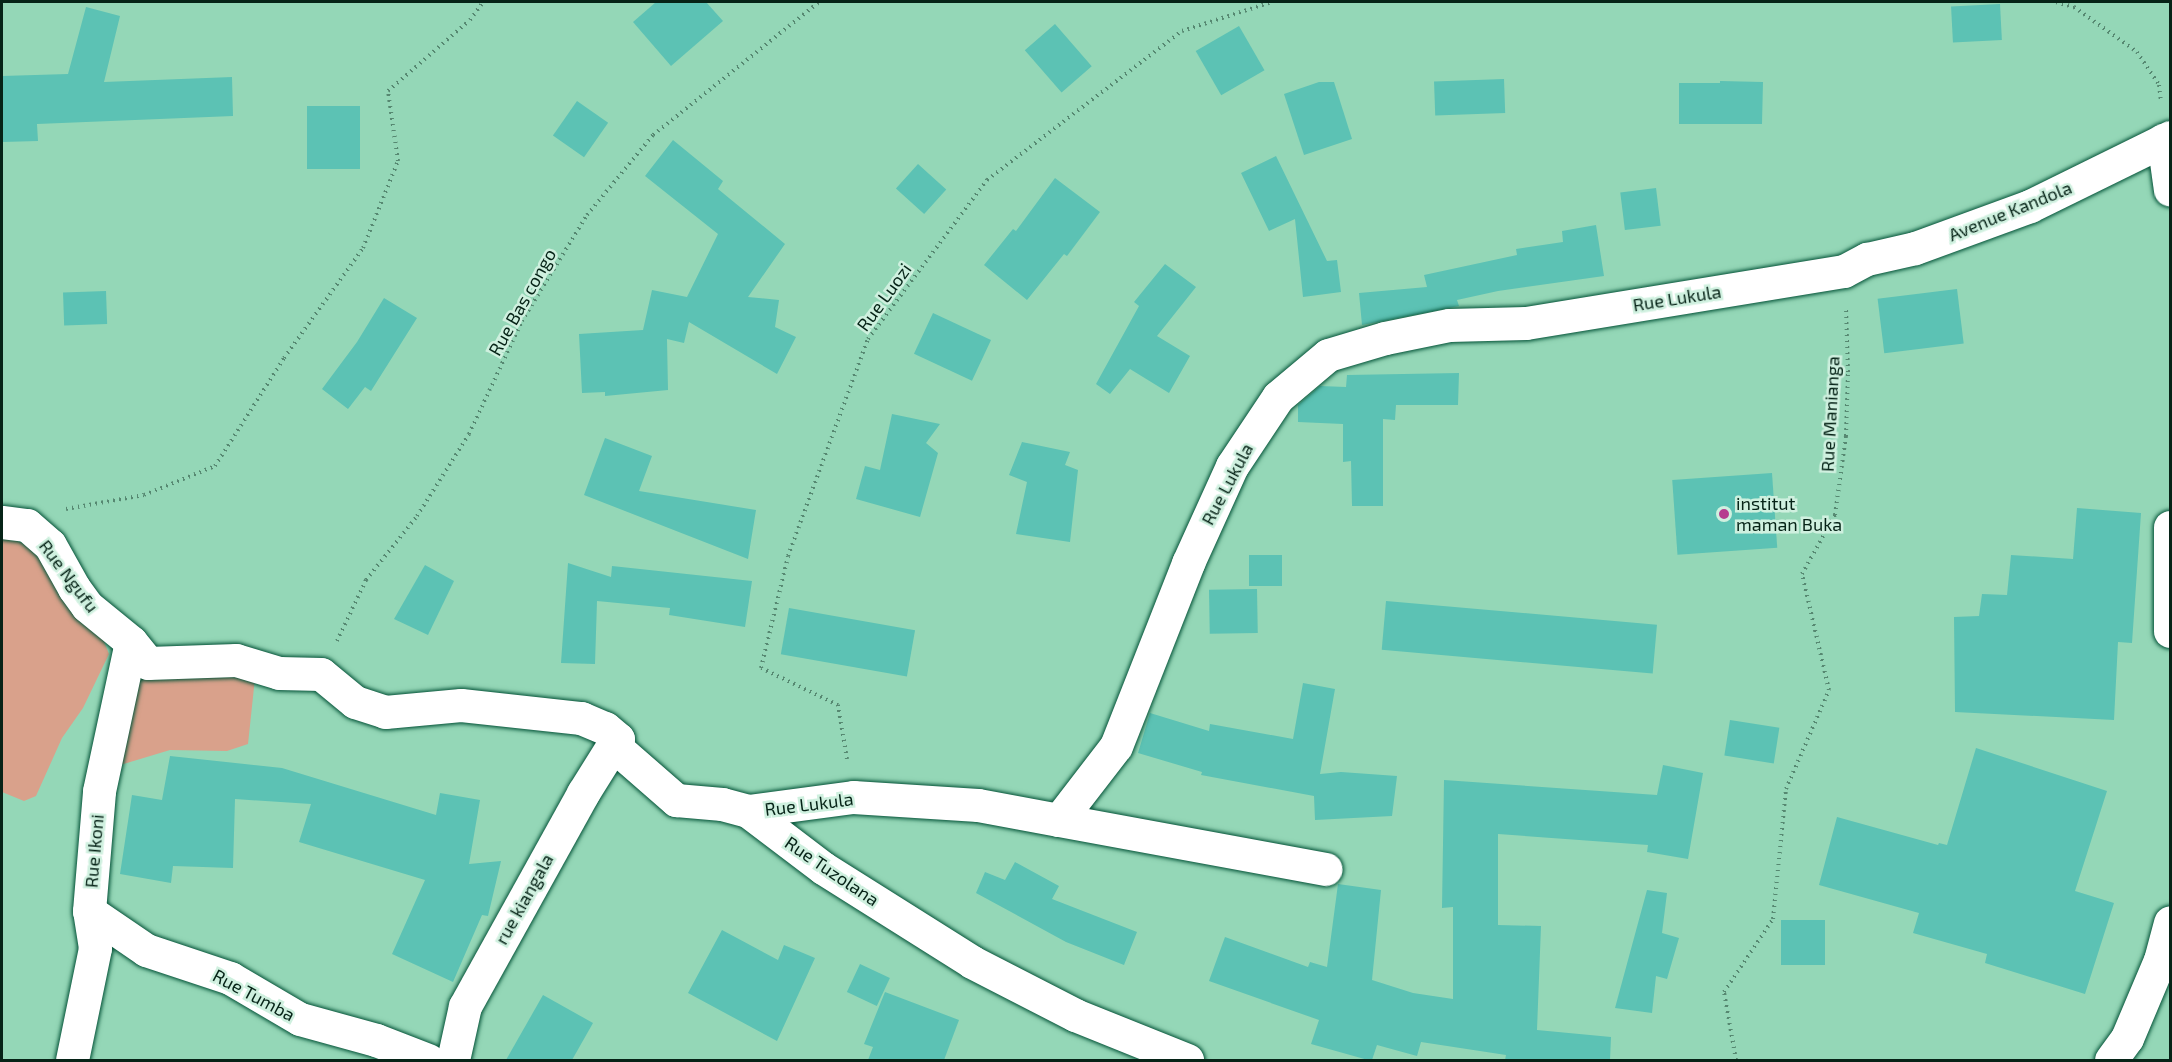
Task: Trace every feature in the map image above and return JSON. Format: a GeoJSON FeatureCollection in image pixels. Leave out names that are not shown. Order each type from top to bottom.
{"type":"FeatureCollection","features":[{"type":"Feature","properties":{"kind":"street"},"geometry":{"type":"LineString","coordinates":[[2167,139],[2170,190]]}},
{"type":"Feature","properties":{"kind":"street","name":"Avenue Kandola"},"geometry":{"type":"LineString","coordinates":[[1844,271],[1867,260],[1915,248],[2030,206],[2167,139]]}},
{"type":"Feature","properties":{"kind":"street","name":"Rue Lukula"},"geometry":{"type":"LineString","coordinates":[[748,811],[853,797],[978,805],[1059,820],[1116,746],[1188,563],[1232,466],[1278,397],[1328,355],[1386,338],[1449,325],[1526,323],[1844,271]]}},
{"type":"Feature","properties":{"kind":"street","name":"Rue Ngufu"},"geometry":{"type":"LineString","coordinates":[[14,524],[50,545],[87,606],[131,642],[148,663],[236,660],[279,673],[321,674]]}},
{"type":"Feature","properties":{"kind":"street"},"geometry":{"type":"LineString","coordinates":[[2170,527],[2170,631]]}},
{"type":"Feature","properties":{"kind":"street","name":"Rue Ikoni"},"geometry":{"type":"LineString","coordinates":[[72,1060],[94,948],[89,911],[99,791],[131,642]]}},
{"type":"Feature","properties":{"kind":"street","name":"Rue Tuzolana"},"geometry":{"type":"LineString","coordinates":[[321,674],[355,702],[385,712],[461,705],[580,718],[605,728],[618,739],[613,745],[676,800],[722,804],[748,811],[823,868],[972,962],[1075,1015],[1188,1060]]}},
{"type":"Feature","properties":{"kind":"street","name":"rue kiangala"},"geometry":{"type":"LineString","coordinates":[[453,1060],[465,1006],[577,803],[613,745]]}},
{"type":"Feature","properties":{"kind":"street"},"geometry":{"type":"LineString","coordinates":[[1059,820],[1326,869]]}},
{"type":"Feature","properties":{"kind":"street","name":"Rue Tumba"},"geometry":{"type":"LineString","coordinates":[[89,911],[146,950],[230,978],[300,1019],[376,1040],[428,1060]]}},
{"type":"Feature","properties":{"kind":"street"},"geometry":{"type":"LineString","coordinates":[[2111,1060],[2131,1029],[2160,960],[2170,922]]}},
{"type":"Feature","properties":{"kind":"path"},"geometry":{"type":"LineString","coordinates":[[14,524],[72,506],[144,495],[215,466],[284,358],[363,248],[398,161],[388,91],[470,20],[483,2]]}},
{"type":"Feature","properties":{"kind":"path","name":"Rue Bas congo"},"geometry":{"type":"LineString","coordinates":[[321,674],[366,580],[417,516],[469,434],[522,321],[587,215],[653,135],[819,2]]}},
{"type":"Feature","properties":{"kind":"path","name":"Rue Luozi"},"geometry":{"type":"LineString","coordinates":[[853,797],[838,705],[761,668],[788,556],[868,339],[987,180],[1182,31],[1272,2]]}},
{"type":"Feature","properties":{"kind":"path"},"geometry":{"type":"LineString","coordinates":[[2056,2],[2074,7],[2137,52],[2160,85],[2167,139]]}},
{"type":"Feature","properties":{"kind":"path","name":"Rue Manianga"},"geometry":{"type":"LineString","coordinates":[[1736,1060],[1724,992],[1773,920],[1786,789],[1829,690],[1802,574],[1835,516],[1846,436],[1848,372],[1844,271]]}},
{"type":"Feature","properties":{"kind":"shaded area"},"geometry":{"type":"Polygon","coordinates":[[[2,535],[30,546],[103,639],[109,654],[83,708],[62,738],[36,796],[24,801],[2,792],[2,535]]]}},
{"type":"Feature","properties":{"kind":"shaded area"},"geometry":{"type":"Polygon","coordinates":[[[193,664],[255,678],[248,744],[227,751],[170,750],[117,766],[122,719],[143,673],[193,664]]]}},
{"type":"Feature","properties":{"kind":"building"},"geometry":{"type":"Polygon","coordinates":[[[656,2],[706,2],[723,21],[671,66],[633,22],[656,2]]]}},
{"type":"Feature","properties":{"kind":"building"},"geometry":{"type":"Polygon","coordinates":[[[2000,4],[2002,40],[1953,43],[1951,7],[2000,4]]]}},
{"type":"Feature","properties":{"kind":"building"},"geometry":{"type":"Polygon","coordinates":[[[86,7],[120,16],[104,82],[232,77],[233,116],[37,124],[38,141],[2,142],[2,76],[68,74],[86,7]]]}},
{"type":"Feature","properties":{"kind":"building"},"geometry":{"type":"Polygon","coordinates":[[[1055,24],[1092,66],[1062,93],[1025,50],[1055,24]]]}},
{"type":"Feature","properties":{"kind":"building"},"geometry":{"type":"Polygon","coordinates":[[[1239,26],[1264,70],[1221,95],[1196,51],[1239,26]]]}},
{"type":"Feature","properties":{"kind":"building"},"geometry":{"type":"Polygon","coordinates":[[[1504,79],[1505,113],[1435,115],[1434,81],[1504,79]]]}},
{"type":"Feature","properties":{"kind":"building"},"geometry":{"type":"Polygon","coordinates":[[[1720,81],[1763,82],[1762,124],[1679,124],[1679,83],[1720,83],[1720,81]]]}},
{"type":"Feature","properties":{"kind":"building"},"geometry":{"type":"Polygon","coordinates":[[[1319,82],[1334,82],[1352,139],[1304,155],[1284,94],[1319,82]]]}},
{"type":"Feature","properties":{"kind":"building"},"geometry":{"type":"Polygon","coordinates":[[[577,101],[608,123],[584,157],[553,135],[577,101]]]}},
{"type":"Feature","properties":{"kind":"building"},"geometry":{"type":"Polygon","coordinates":[[[307,106],[360,106],[360,169],[307,169],[307,106]]]}},
{"type":"Feature","properties":{"kind":"building"},"geometry":{"type":"Polygon","coordinates":[[[673,140],[723,181],[718,189],[785,244],[748,297],[779,300],[775,327],[796,337],[777,374],[689,322],[684,343],[667,339],[668,390],[605,396],[605,392],[582,393],[579,334],[643,330],[652,290],[687,297],[718,234],[645,176],[673,140]]]}},
{"type":"Feature","properties":{"kind":"building"},"geometry":{"type":"Polygon","coordinates":[[[1276,156],[1327,261],[1337,260],[1341,292],[1303,297],[1295,219],[1269,231],[1241,173],[1276,156]]]}},
{"type":"Feature","properties":{"kind":"building"},"geometry":{"type":"Polygon","coordinates":[[[918,164],[946,189],[924,214],[896,189],[918,164]]]}},
{"type":"Feature","properties":{"kind":"building"},"geometry":{"type":"Polygon","coordinates":[[[1055,178],[1100,212],[1067,256],[1064,254],[1027,300],[984,265],[1013,229],[1016,231],[1055,178]]]}},
{"type":"Feature","properties":{"kind":"building"},"geometry":{"type":"Polygon","coordinates":[[[1656,188],[1661,226],[1625,230],[1620,192],[1656,188]]]}},
{"type":"Feature","properties":{"kind":"building"},"geometry":{"type":"Polygon","coordinates":[[[1596,225],[1604,276],[1498,291],[1457,300],[1459,306],[1362,325],[1359,293],[1427,287],[1424,275],[1517,255],[1516,249],[1563,242],[1562,231],[1596,225]]]}},
{"type":"Feature","properties":{"kind":"building"},"geometry":{"type":"Polygon","coordinates":[[[1165,264],[1196,287],[1157,336],[1190,356],[1169,393],[1130,369],[1110,394],[1096,384],[1139,306],[1134,302],[1165,264]]]}},
{"type":"Feature","properties":{"kind":"building"},"geometry":{"type":"Polygon","coordinates":[[[1957,289],[1964,344],[1884,353],[1878,299],[1957,289]]]}},
{"type":"Feature","properties":{"kind":"building"},"geometry":{"type":"Polygon","coordinates":[[[106,291],[107,324],[64,325],[63,293],[106,291]]]}},
{"type":"Feature","properties":{"kind":"building"},"geometry":{"type":"Polygon","coordinates":[[[384,298],[417,318],[371,391],[365,387],[348,409],[322,389],[357,342],[384,298]]]}},
{"type":"Feature","properties":{"kind":"building"},"geometry":{"type":"Polygon","coordinates":[[[933,313],[991,340],[972,381],[914,354],[933,313]]]}},
{"type":"Feature","properties":{"kind":"building"},"geometry":{"type":"Polygon","coordinates":[[[1459,373],[1458,405],[1396,405],[1395,420],[1383,419],[1383,506],[1352,506],[1351,461],[1343,462],[1343,424],[1298,422],[1298,405],[1320,386],[1346,387],[1347,375],[1459,373]]]}},
{"type":"Feature","properties":{"kind":"building"},"geometry":{"type":"Polygon","coordinates":[[[892,414],[940,424],[926,443],[938,453],[920,517],[856,499],[865,466],[880,470],[892,414]]]}},
{"type":"Feature","properties":{"kind":"building"},"geometry":{"type":"Polygon","coordinates":[[[605,438],[652,456],[639,491],[756,510],[748,559],[584,495],[605,438]]]}},
{"type":"Feature","properties":{"kind":"building"},"geometry":{"type":"Polygon","coordinates":[[[1022,442],[1070,452],[1065,465],[1078,470],[1070,542],[1016,534],[1027,482],[1009,475],[1022,442]]]}},
{"type":"Feature","properties":{"kind":"building","name":"institut maman Buka"},"geometry":{"type":"Polygon","coordinates":[[[1772,473],[1777,548],[1677,555],[1672,480],[1772,473]]]}},
{"type":"Feature","properties":{"kind":"building"},"geometry":{"type":"Polygon","coordinates":[[[2077,508],[2141,513],[2132,643],[2118,642],[2114,720],[1955,712],[1954,617],[1979,616],[1982,594],[2007,595],[2011,555],[2073,559],[2077,508]]]}},
{"type":"Feature","properties":{"kind":"building"},"geometry":{"type":"Polygon","coordinates":[[[1249,555],[1282,555],[1282,586],[1249,586],[1249,555]]]}},
{"type":"Feature","properties":{"kind":"building"},"geometry":{"type":"Polygon","coordinates":[[[568,563],[611,577],[612,566],[752,581],[745,627],[669,615],[670,608],[597,601],[595,664],[561,663],[568,563]]]}},
{"type":"Feature","properties":{"kind":"building"},"geometry":{"type":"Polygon","coordinates":[[[425,565],[454,581],[428,635],[394,619],[425,565]]]}},
{"type":"Feature","properties":{"kind":"building"},"geometry":{"type":"Polygon","coordinates":[[[1257,589],[1258,633],[1210,634],[1209,590],[1257,589]]]}},
{"type":"Feature","properties":{"kind":"building"},"geometry":{"type":"Polygon","coordinates":[[[1386,601],[1657,625],[1653,674],[1382,650],[1386,601]]]}},
{"type":"Feature","properties":{"kind":"building"},"geometry":{"type":"Polygon","coordinates":[[[789,608],[915,630],[907,677],[781,654],[789,608]]]}},
{"type":"Feature","properties":{"kind":"building"},"geometry":{"type":"Polygon","coordinates":[[[1303,683],[1335,689],[1320,774],[1341,772],[1397,776],[1392,816],[1315,820],[1314,796],[1201,775],[1202,772],[1138,753],[1150,713],[1209,731],[1210,724],[1293,739],[1303,683]]]}},
{"type":"Feature","properties":{"kind":"building"},"geometry":{"type":"Polygon","coordinates":[[[1730,720],[1779,728],[1774,763],[1724,756],[1730,720]]]}},
{"type":"Feature","properties":{"kind":"building"},"geometry":{"type":"Polygon","coordinates":[[[1976,748],[2107,791],[2075,891],[2114,903],[2085,994],[1985,963],[1987,954],[1913,933],[1919,913],[1819,885],[1837,817],[1938,845],[1939,843],[1947,845],[1976,748]]]}},
{"type":"Feature","properties":{"kind":"building"},"geometry":{"type":"Polygon","coordinates":[[[170,756],[282,768],[436,815],[440,793],[480,800],[469,864],[501,861],[488,916],[482,915],[453,982],[392,954],[425,880],[299,842],[311,804],[235,799],[233,868],[173,866],[171,883],[120,874],[132,795],[162,800],[170,756]]]}},
{"type":"Feature","properties":{"kind":"building"},"geometry":{"type":"Polygon","coordinates":[[[1663,765],[1703,773],[1688,859],[1647,852],[1648,845],[1498,834],[1498,925],[1541,926],[1537,1030],[1611,1037],[1610,1060],[1505,1060],[1506,1055],[1421,1042],[1417,1056],[1377,1045],[1372,1060],[1368,1060],[1311,1044],[1319,1020],[1209,981],[1225,937],[1308,967],[1310,962],[1327,967],[1338,884],[1381,890],[1372,980],[1413,993],[1453,999],[1453,907],[1442,908],[1444,780],[1657,795],[1663,765]]]}},
{"type":"Feature","properties":{"kind":"building"},"geometry":{"type":"Polygon","coordinates":[[[1015,862],[1059,886],[1052,899],[1137,932],[1124,965],[1066,942],[976,893],[985,872],[1005,880],[1015,862]]]}},
{"type":"Feature","properties":{"kind":"building"},"geometry":{"type":"Polygon","coordinates":[[[1647,890],[1667,893],[1662,933],[1679,938],[1667,979],[1656,976],[1652,1013],[1615,1008],[1647,890]]]}},
{"type":"Feature","properties":{"kind":"building"},"geometry":{"type":"Polygon","coordinates":[[[1781,920],[1825,920],[1825,965],[1781,965],[1781,920]]]}},
{"type":"Feature","properties":{"kind":"building"},"geometry":{"type":"Polygon","coordinates":[[[722,930],[778,960],[784,945],[815,958],[777,1041],[688,993],[722,930]]]}},
{"type":"Feature","properties":{"kind":"building"},"geometry":{"type":"Polygon","coordinates":[[[860,964],[890,978],[877,1006],[847,992],[860,964]]]}},
{"type":"Feature","properties":{"kind":"building"},"geometry":{"type":"Polygon","coordinates":[[[885,992],[959,1020],[944,1060],[868,1060],[873,1047],[864,1044],[885,992]]]}},
{"type":"Feature","properties":{"kind":"building"},"geometry":{"type":"Polygon","coordinates":[[[543,995],[593,1023],[572,1060],[506,1060],[543,995]]]}},
{"type":"Feature","properties":{"kind":"place","name":"institut maman Buka"},"geometry":{"type":"Point","coordinates":[1724,514]}}]}
